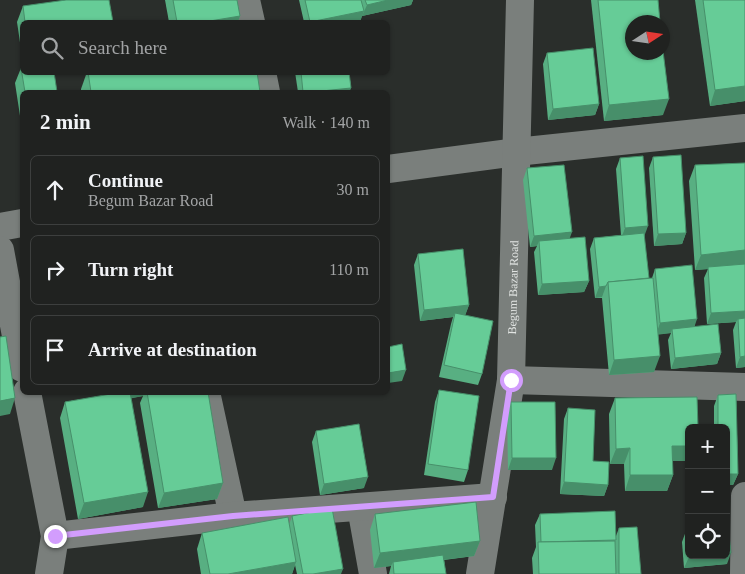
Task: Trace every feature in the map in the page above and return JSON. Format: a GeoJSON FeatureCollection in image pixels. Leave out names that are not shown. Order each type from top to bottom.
{"type":"FeatureCollection","features":[{"type":"Feature","properties":{"kind":"street"},"geometry":{"type":"LineString","coordinates":[[246,0],[251,20]]}},
{"type":"Feature","properties":{"kind":"street","name":"Begum Bazar Road"},"geometry":{"type":"LineString","coordinates":[[480,574],[511,380],[520,0]]}},
{"type":"Feature","properties":{"kind":"street"},"geometry":{"type":"LineString","coordinates":[[263,75],[266,90]]}},
{"type":"Feature","properties":{"kind":"street"},"geometry":{"type":"LineString","coordinates":[[390,169],[516,152],[745,128]]}},
{"type":"Feature","properties":{"kind":"street"},"geometry":{"type":"LineString","coordinates":[[0,227],[20,223]]}},
{"type":"Feature","properties":{"kind":"street"},"geometry":{"type":"LineString","coordinates":[[0,250],[20,357]]}},
{"type":"Feature","properties":{"kind":"street"},"geometry":{"type":"LineString","coordinates":[[511,380],[745,387]]}},
{"type":"Feature","properties":{"kind":"street"},"geometry":{"type":"LineString","coordinates":[[28,395],[55,536],[49,574]]}},
{"type":"Feature","properties":{"kind":"street"},"geometry":{"type":"LineString","coordinates":[[207,395],[233,516]]}},
{"type":"Feature","properties":{"kind":"street"},"geometry":{"type":"LineString","coordinates":[[744,574],[745,496]]}},
{"type":"Feature","properties":{"kind":"street"},"geometry":{"type":"LineString","coordinates":[[55,536],[233,516],[493,497]]}},
{"type":"Feature","properties":{"kind":"street"},"geometry":{"type":"LineString","coordinates":[[361,507],[374,574]]}},
{"type":"Feature","properties":{"kind":"building"},"geometry":{"type":"Polygon","coordinates":[[[66,0],[109,0],[113,20],[25,20],[23,6],[66,0]]]}},
{"type":"Feature","properties":{"kind":"building"},"geometry":{"type":"Polygon","coordinates":[[[173,0],[237,0],[240,16],[216,20],[177,20],[173,0]]]}},
{"type":"Feature","properties":{"kind":"building"},"geometry":{"type":"Polygon","coordinates":[[[305,0],[361,0],[364,11],[320,20],[310,20],[305,0]]]}},
{"type":"Feature","properties":{"kind":"building"},"geometry":{"type":"Polygon","coordinates":[[[365,0],[388,0],[367,5],[365,0]]]}},
{"type":"Feature","properties":{"kind":"building"},"geometry":{"type":"Polygon","coordinates":[[[598,0],[658,0],[659,15],[625,15],[625,60],[664,60],[669,99],[609,105],[598,0]]]}},
{"type":"Feature","properties":{"kind":"building"},"geometry":{"type":"Polygon","coordinates":[[[703,0],[745,0],[745,86],[715,90],[703,0]]]}},
{"type":"Feature","properties":{"kind":"building"},"geometry":{"type":"Polygon","coordinates":[[[593,48],[599,104],[553,109],[547,53],[593,48]]]}},
{"type":"Feature","properties":{"kind":"building"},"geometry":{"type":"Polygon","coordinates":[[[22,75],[54,75],[57,90],[25,90],[22,75]]]}},
{"type":"Feature","properties":{"kind":"building"},"geometry":{"type":"Polygon","coordinates":[[[88,75],[257,75],[260,90],[91,90],[88,75]]]}},
{"type":"Feature","properties":{"kind":"building"},"geometry":{"type":"Polygon","coordinates":[[[301,75],[349,75],[351,88],[303,90],[301,75]]]}},
{"type":"Feature","properties":{"kind":"building"},"geometry":{"type":"Polygon","coordinates":[[[681,155],[686,233],[658,234],[653,157],[681,155]]]}},
{"type":"Feature","properties":{"kind":"building"},"geometry":{"type":"Polygon","coordinates":[[[643,156],[648,226],[625,228],[620,158],[643,156]]]}},
{"type":"Feature","properties":{"kind":"building"},"geometry":{"type":"Polygon","coordinates":[[[745,163],[745,250],[701,255],[695,165],[745,163]]]}},
{"type":"Feature","properties":{"kind":"building"},"geometry":{"type":"Polygon","coordinates":[[[564,165],[572,232],[534,236],[527,168],[564,165]]]}},
{"type":"Feature","properties":{"kind":"building"},"geometry":{"type":"Polygon","coordinates":[[[644,233],[649,278],[608,282],[606,286],[599,287],[594,238],[644,233]]]}},
{"type":"Feature","properties":{"kind":"building"},"geometry":{"type":"Polygon","coordinates":[[[585,237],[589,281],[542,284],[539,241],[585,237]]]}},
{"type":"Feature","properties":{"kind":"building"},"geometry":{"type":"Polygon","coordinates":[[[463,249],[469,305],[424,310],[418,254],[463,249]]]}},
{"type":"Feature","properties":{"kind":"building"},"geometry":{"type":"Polygon","coordinates":[[[745,264],[745,311],[711,313],[708,267],[745,264]]]}},
{"type":"Feature","properties":{"kind":"building"},"geometry":{"type":"Polygon","coordinates":[[[692,265],[697,319],[660,323],[655,269],[692,265]]]}},
{"type":"Feature","properties":{"kind":"building"},"geometry":{"type":"Polygon","coordinates":[[[653,278],[660,356],[614,360],[608,282],[653,278]]]}},
{"type":"Feature","properties":{"kind":"building"},"geometry":{"type":"Polygon","coordinates":[[[455,313],[493,321],[482,374],[444,365],[455,313]]]}},
{"type":"Feature","properties":{"kind":"building"},"geometry":{"type":"Polygon","coordinates":[[[745,318],[745,356],[740,357],[738,319],[745,318]]]}},
{"type":"Feature","properties":{"kind":"building"},"geometry":{"type":"Polygon","coordinates":[[[718,324],[721,353],[675,358],[672,329],[718,324]]]}},
{"type":"Feature","properties":{"kind":"building"},"geometry":{"type":"Polygon","coordinates":[[[6,336],[15,398],[0,401],[0,337],[6,336]]]}},
{"type":"Feature","properties":{"kind":"building"},"geometry":{"type":"Polygon","coordinates":[[[402,344],[406,370],[390,373],[390,347],[402,344]]]}},
{"type":"Feature","properties":{"kind":"building"},"geometry":{"type":"Polygon","coordinates":[[[439,390],[479,396],[468,470],[428,464],[439,390]]]}},
{"type":"Feature","properties":{"kind":"building"},"geometry":{"type":"Polygon","coordinates":[[[736,394],[738,474],[730,474],[730,424],[718,424],[718,395],[736,394]]]}},
{"type":"Feature","properties":{"kind":"building"},"geometry":{"type":"Polygon","coordinates":[[[105,395],[131,395],[148,492],[84,503],[65,402],[105,395]]]}},
{"type":"Feature","properties":{"kind":"building"},"geometry":{"type":"Polygon","coordinates":[[[148,395],[208,395],[223,483],[164,493],[148,395]]]}},
{"type":"Feature","properties":{"kind":"building"},"geometry":{"type":"Polygon","coordinates":[[[697,397],[698,424],[685,424],[685,446],[672,446],[673,475],[630,475],[630,448],[616,449],[615,398],[697,397]]]}},
{"type":"Feature","properties":{"kind":"building"},"geometry":{"type":"Polygon","coordinates":[[[511,402],[555,402],[556,458],[512,458],[511,402]]]}},
{"type":"Feature","properties":{"kind":"building"},"geometry":{"type":"Polygon","coordinates":[[[568,408],[595,410],[593,461],[609,462],[608,485],[564,482],[568,408]]]}},
{"type":"Feature","properties":{"kind":"building"},"geometry":{"type":"Polygon","coordinates":[[[359,424],[368,477],[324,484],[316,431],[359,424]]]}},
{"type":"Feature","properties":{"kind":"building"},"geometry":{"type":"Polygon","coordinates":[[[476,502],[480,541],[380,553],[375,514],[476,502]]]}},
{"type":"Feature","properties":{"kind":"building"},"geometry":{"type":"Polygon","coordinates":[[[332,508],[343,569],[303,574],[292,516],[332,508]]]}},
{"type":"Feature","properties":{"kind":"building"},"geometry":{"type":"Polygon","coordinates":[[[615,511],[616,540],[541,542],[540,514],[615,511]]]}},
{"type":"Feature","properties":{"kind":"building"},"geometry":{"type":"Polygon","coordinates":[[[288,517],[296,562],[228,574],[210,574],[202,533],[288,517]]]}},
{"type":"Feature","properties":{"kind":"building"},"geometry":{"type":"Polygon","coordinates":[[[637,527],[641,574],[619,574],[619,528],[637,527]]]}},
{"type":"Feature","properties":{"kind":"building"},"geometry":{"type":"Polygon","coordinates":[[[615,541],[616,574],[539,574],[538,542],[615,541]]]}},
{"type":"Feature","properties":{"kind":"building"},"geometry":{"type":"Polygon","coordinates":[[[443,555],[446,574],[394,574],[393,562],[443,555]]]}},
{"type":"Feature","properties":{"kind":"route"},"geometry":{"type":"LineString","coordinates":[[55,536],[233,516],[493,497],[511,380]]}}]}
